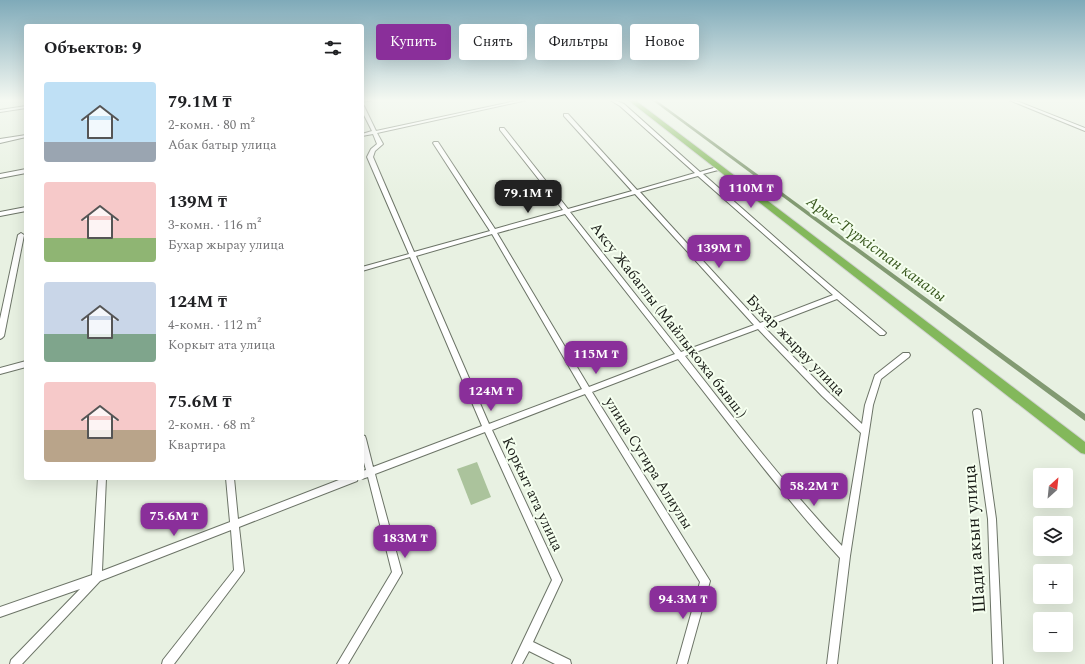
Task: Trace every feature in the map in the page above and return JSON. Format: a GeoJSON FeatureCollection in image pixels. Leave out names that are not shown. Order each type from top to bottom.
{"type":"FeatureCollection","features":[{"type":"Feature","properties":{"kind":"highway"},"geometry":{"type":"LineString","coordinates":[[672,131],[1085,449]]}},
{"type":"Feature","properties":{"kind":"highway"},"geometry":{"type":"LineString","coordinates":[[677,131],[1085,442]]}},
{"type":"Feature","properties":{"kind":"street"},"geometry":{"type":"LineString","coordinates":[[364,135],[380,131]]}},
{"type":"Feature","properties":{"kind":"street","name":"Аксу Жабаглы (Майлыкожа бывш.)"},"geometry":{"type":"LineString","coordinates":[[504,131],[770,470],[844,556]]}},
{"type":"Feature","properties":{"kind":"street","name":"Бухар жырау улица"},"geometry":{"type":"LineString","coordinates":[[581,131],[758,325],[829,398],[864,431]]}},
{"type":"Feature","properties":{"kind":"street"},"geometry":{"type":"LineString","coordinates":[[651,131],[882,333]]}},
{"type":"Feature","properties":{"kind":"street","name":"Коркыт ата улица"},"geometry":{"type":"LineString","coordinates":[[375,132],[380,144],[373,150],[370,157],[487,428],[557,580],[517,664]]}},
{"type":"Feature","properties":{"kind":"street"},"geometry":{"type":"LineString","coordinates":[[0,141],[24,136]]}},
{"type":"Feature","properties":{"kind":"street","name":"улица Сугира Алиулы"},"geometry":{"type":"LineString","coordinates":[[436,143],[494,232],[586,389],[705,581],[682,664]]}},
{"type":"Feature","properties":{"kind":"street"},"geometry":{"type":"LineString","coordinates":[[364,268],[720,168]]}},
{"type":"Feature","properties":{"kind":"street"},"geometry":{"type":"LineString","coordinates":[[0,176],[24,171]]}},
{"type":"Feature","properties":{"kind":"street"},"geometry":{"type":"LineString","coordinates":[[0,214],[24,209]]}},
{"type":"Feature","properties":{"kind":"street"},"geometry":{"type":"LineString","coordinates":[[0,336],[21,235]]}},
{"type":"Feature","properties":{"kind":"street"},"geometry":{"type":"LineString","coordinates":[[364,474],[586,389],[838,296]]}},
{"type":"Feature","properties":{"kind":"street"},"geometry":{"type":"LineString","coordinates":[[832,664],[844,556],[868,405],[878,377],[906,355]]}},
{"type":"Feature","properties":{"kind":"street"},"geometry":{"type":"LineString","coordinates":[[0,371],[24,365]]}},
{"type":"Feature","properties":{"kind":"street","name":"Шади акын улица"},"geometry":{"type":"LineString","coordinates":[[977,412],[992,519],[998,664]]}},
{"type":"Feature","properties":{"kind":"street"},"geometry":{"type":"LineString","coordinates":[[342,664],[397,572],[364,445]]}},
{"type":"Feature","properties":{"kind":"street"},"geometry":{"type":"LineString","coordinates":[[15,664],[97,578],[102,480]]}},
{"type":"Feature","properties":{"kind":"street"},"geometry":{"type":"LineString","coordinates":[[167,664],[239,571],[230,480]]}},
{"type":"Feature","properties":{"kind":"street"},"geometry":{"type":"LineString","coordinates":[[0,612],[97,578],[349,480]]}},
{"type":"Feature","properties":{"kind":"street"},"geometry":{"type":"LineString","coordinates":[[526,644],[566,664]]}},
{"type":"Feature","properties":{"kind":"green space"},"geometry":{"type":"Polygon","coordinates":[[[477,462],[491,497],[471,505],[457,469],[477,462]]]}},
{"type":"Feature","properties":{"kind":"waterway","name":"Арыс-Түркістан каналы"},"geometry":{"type":"LineString","coordinates":[[696,131],[1085,418]]}}]}
